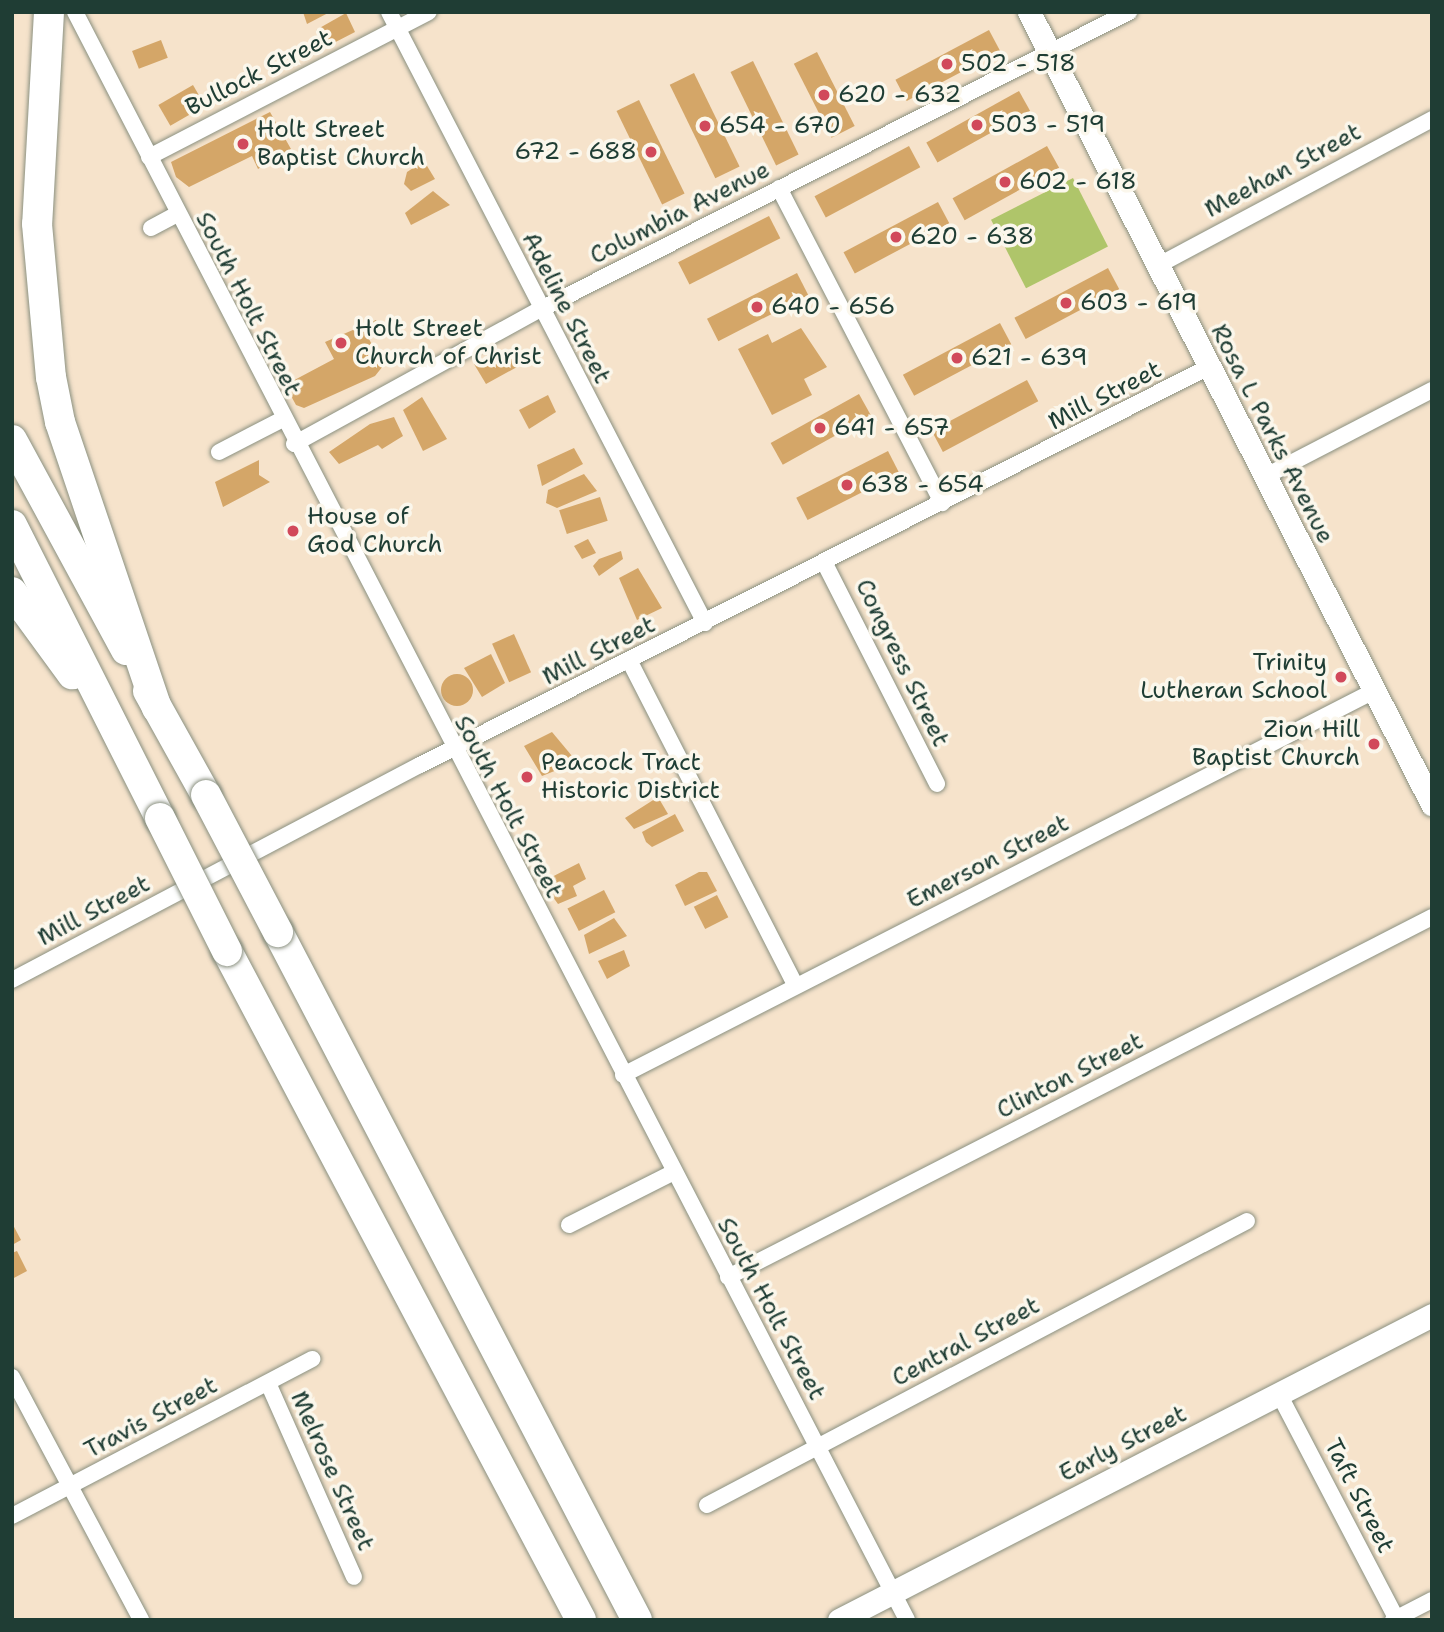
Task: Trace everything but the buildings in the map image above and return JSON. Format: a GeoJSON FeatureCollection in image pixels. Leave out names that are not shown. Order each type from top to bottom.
{"type":"FeatureCollection","features":[{"type":"Feature","properties":{"kind":"highway"},"geometry":{"type":"LineString","coordinates":[[49,12],[37,224],[51,377],[60,422],[157,708]]}},
{"type":"Feature","properties":{"kind":"highway"},"geometry":{"type":"LineString","coordinates":[[12,440],[206,794],[637,1620]]}},
{"type":"Feature","properties":{"kind":"highway"},"geometry":{"type":"LineString","coordinates":[[12,525],[227,951],[581,1620]]}},
{"type":"Feature","properties":{"kind":"highway"},"geometry":{"type":"LineString","coordinates":[[12,592],[121,739]]}},
{"type":"Feature","properties":{"kind":"street","name":"South Holt Street"},"geometry":{"type":"LineString","coordinates":[[75,12],[281,420],[906,1620]]}},
{"type":"Feature","properties":{"kind":"street","name":"Adeline Street"},"geometry":{"type":"LineString","coordinates":[[389,12],[705,623]]}},
{"type":"Feature","properties":{"kind":"street","name":"Bullock Street"},"geometry":{"type":"LineString","coordinates":[[149,157],[429,12]]}},
{"type":"Feature","properties":{"kind":"street","name":"Rosa L Parks Avenue"},"geometry":{"type":"LineString","coordinates":[[1029,12],[1208,368],[1429,792]]}},
{"type":"Feature","properties":{"kind":"street","name":"Columbia Avenue"},"geometry":{"type":"LineString","coordinates":[[294,444],[541,309],[1129,12]]}},
{"type":"Feature","properties":{"kind":"street","name":"Meehan Street"},"geometry":{"type":"LineString","coordinates":[[1157,266],[1432,119]]}},
{"type":"Feature","properties":{"kind":"street"},"geometry":{"type":"LineString","coordinates":[[779,188],[942,503]]}},
{"type":"Feature","properties":{"kind":"street"},"geometry":{"type":"LineString","coordinates":[[151,228],[177,214]]}},
{"type":"Feature","properties":{"kind":"street","name":"Mill Street"},"geometry":{"type":"LineString","coordinates":[[12,980],[452,750],[1208,368]]}},
{"type":"Feature","properties":{"kind":"street"},"geometry":{"type":"LineString","coordinates":[[1264,477],[1432,390]]}},
{"type":"Feature","properties":{"kind":"street"},"geometry":{"type":"LineString","coordinates":[[219,452],[281,420]]}},
{"type":"Feature","properties":{"kind":"street","name":"Congress Street"},"geometry":{"type":"LineString","coordinates":[[824,562],[937,784]]}},
{"type":"Feature","properties":{"kind":"street"},"geometry":{"type":"LineString","coordinates":[[629,662],[795,984]]}},
{"type":"Feature","properties":{"kind":"street","name":"Emerson Street"},"geometry":{"type":"LineString","coordinates":[[623,1075],[795,984],[1374,691]]}},
{"type":"Feature","properties":{"kind":"street","name":"Clinton Street"},"geometry":{"type":"LineString","coordinates":[[728,1277],[1432,917]]}},
{"type":"Feature","properties":{"kind":"street"},"geometry":{"type":"LineString","coordinates":[[569,1225],[674,1172]]}},
{"type":"Feature","properties":{"kind":"street","name":"Central Street"},"geometry":{"type":"LineString","coordinates":[[707,1505],[1247,1221]]}},
{"type":"Feature","properties":{"kind":"street","name":"Early Street"},"geometry":{"type":"LineString","coordinates":[[839,1620],[1432,1315]]}},
{"type":"Feature","properties":{"kind":"street","name":"Travis Street"},"geometry":{"type":"LineString","coordinates":[[12,1516],[312,1359]]}},
{"type":"Feature","properties":{"kind":"street"},"geometry":{"type":"LineString","coordinates":[[12,1377],[67,1489],[141,1620]]}},
{"type":"Feature","properties":{"kind":"street","name":"Melrose Street"},"geometry":{"type":"LineString","coordinates":[[268,1382],[354,1577]]}},
{"type":"Feature","properties":{"kind":"street","name":"Taft Street"},"geometry":{"type":"LineString","coordinates":[[1279,1394],[1396,1619]]}},
{"type":"Feature","properties":{"kind":"street"},"geometry":{"type":"LineString","coordinates":[[1396,1619],[1432,1600]]}},
{"type":"Feature","properties":{"kind":"green space"},"geometry":{"type":"Polygon","coordinates":[[[1073,178],[1108,247],[1026,288],[991,220],[1073,178]]]}},
{"type":"Feature","properties":{"kind":"place","name":"502 - 518"},"geometry":{"type":"Point","coordinates":[947,64]}},
{"type":"Feature","properties":{"kind":"place","name":"620 - 632"},"geometry":{"type":"Point","coordinates":[824,95]}},
{"type":"Feature","properties":{"kind":"place","name":"503 - 519"},"geometry":{"type":"Point","coordinates":[977,125]}},
{"type":"Feature","properties":{"kind":"place","name":"654 - 670"},"geometry":{"type":"Point","coordinates":[705,126]}},
{"type":"Feature","properties":{"kind":"place","name":"Holt Street Baptist Church"},"geometry":{"type":"Point","coordinates":[243,144]}},
{"type":"Feature","properties":{"kind":"place","name":"672 - 688"},"geometry":{"type":"Point","coordinates":[651,152]}},
{"type":"Feature","properties":{"kind":"place","name":"602 - 618"},"geometry":{"type":"Point","coordinates":[1005,182]}},
{"type":"Feature","properties":{"kind":"place","name":"620 - 638"},"geometry":{"type":"Point","coordinates":[896,237]}},
{"type":"Feature","properties":{"kind":"place","name":"603 - 619"},"geometry":{"type":"Point","coordinates":[1066,303]}},
{"type":"Feature","properties":{"kind":"place","name":"640 - 656"},"geometry":{"type":"Point","coordinates":[757,307]}},
{"type":"Feature","properties":{"kind":"place","name":"Holt Street Church of Christ"},"geometry":{"type":"Point","coordinates":[341,343]}},
{"type":"Feature","properties":{"kind":"place","name":"621 - 639"},"geometry":{"type":"Point","coordinates":[957,358]}},
{"type":"Feature","properties":{"kind":"place","name":"641 - 657"},"geometry":{"type":"Point","coordinates":[820,428]}},
{"type":"Feature","properties":{"kind":"place","name":"638 - 654"},"geometry":{"type":"Point","coordinates":[847,485]}},
{"type":"Feature","properties":{"kind":"place","name":"House of God Church"},"geometry":{"type":"Point","coordinates":[293,531]}},
{"type":"Feature","properties":{"kind":"place","name":"Trinity Lutheran School"},"geometry":{"type":"Point","coordinates":[1341,677]}},
{"type":"Feature","properties":{"kind":"place","name":"Zion Hill Baptist Church"},"geometry":{"type":"Point","coordinates":[1374,744]}},
{"type":"Feature","properties":{"kind":"place","name":"Peacock Tract Historic District"},"geometry":{"type":"Point","coordinates":[527,777]}}]}
